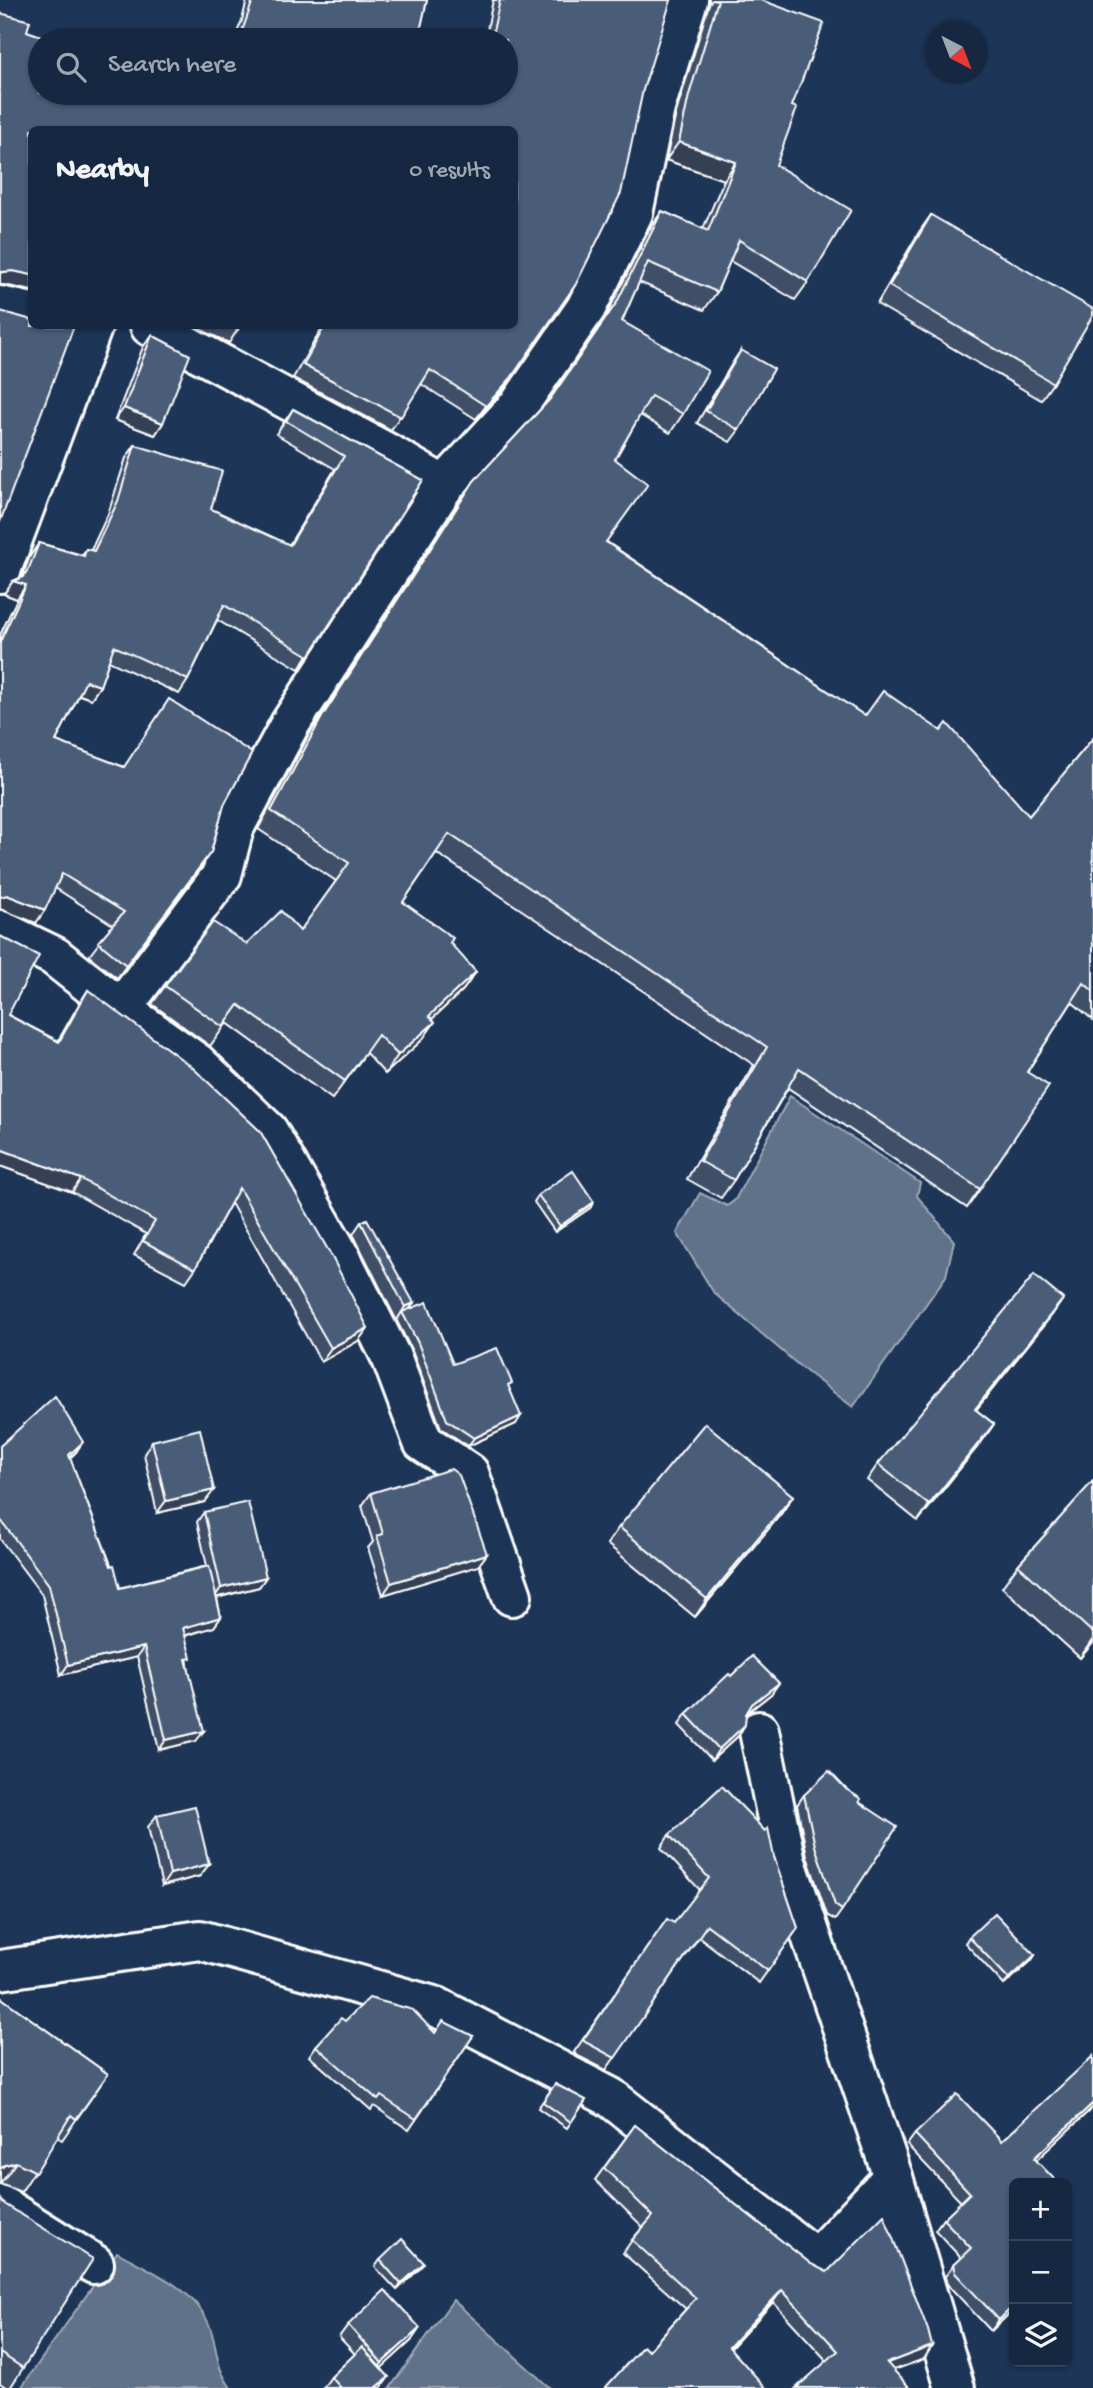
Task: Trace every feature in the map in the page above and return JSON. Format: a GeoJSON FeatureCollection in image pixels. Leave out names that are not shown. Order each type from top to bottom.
{"type":"FeatureCollection","features":[{"type":"Feature","properties":{"kind":"street"},"geometry":{"type":"LineString","coordinates":[[121,1009],[222,875],[234,828],[290,724],[444,486],[519,405],[586,308],[633,214],[655,108],[688,0]]}},
{"type":"Feature","properties":{"kind":"street"},"geometry":{"type":"LineString","coordinates":[[0,306],[28,312]]}},
{"type":"Feature","properties":{"kind":"street"},"geometry":{"type":"LineString","coordinates":[[0,573],[92,329]]}},
{"type":"Feature","properties":{"kind":"street"},"geometry":{"type":"LineString","coordinates":[[156,329],[444,486]]}},
{"type":"Feature","properties":{"kind":"street"},"geometry":{"type":"LineString","coordinates":[[0,930],[54,956],[121,1009],[197,1063],[268,1131],[353,1280],[392,1359],[423,1442],[469,1473],[512,1595]]}},
{"type":"Feature","properties":{"kind":"street"},"geometry":{"type":"LineString","coordinates":[[759,1731],[786,1862],[893,2177],[955,2388]]}},
{"type":"Feature","properties":{"kind":"street"},"geometry":{"type":"LineString","coordinates":[[0,1969],[200,1940],[438,2007],[610,2097],[816,2259],[893,2177]]}},
{"type":"Feature","properties":{"kind":"street"},"geometry":{"type":"LineString","coordinates":[[0,2205],[93,2264]]}},
{"type":"Feature","properties":{"kind":"water"},"geometry":{"type":"Polygon","coordinates":[[[790,1096],[920,1183],[917,1196],[954,1241],[946,1276],[853,1407],[803,1369],[714,1293],[677,1233],[700,1193],[727,1206],[735,1200],[790,1096]]]}},
{"type":"Feature","properties":{"kind":"water"},"geometry":{"type":"Polygon","coordinates":[[[117,2252],[171,2282],[194,2302],[210,2327],[219,2365],[231,2388],[21,2388],[117,2252]]]}},
{"type":"Feature","properties":{"kind":"water"},"geometry":{"type":"Polygon","coordinates":[[[453,2300],[550,2388],[390,2388],[453,2300]]]}},
{"type":"Feature","properties":{"kind":"building"},"geometry":{"type":"Polygon","coordinates":[[[253,0],[427,0],[421,28],[243,28],[253,0]]]}},
{"type":"Feature","properties":{"kind":"building"},"geometry":{"type":"Polygon","coordinates":[[[500,0],[671,0],[643,90],[621,193],[576,284],[511,378],[486,406],[430,370],[401,417],[303,365],[323,329],[518,329],[518,126],[28,126],[28,274],[13,271],[0,273],[0,13],[30,21],[27,31],[28,105],[518,105],[518,28],[494,28],[500,0]]]}},
{"type":"Feature","properties":{"kind":"building"},"geometry":{"type":"Polygon","coordinates":[[[718,0],[761,0],[824,23],[792,106],[797,108],[776,165],[851,210],[808,282],[739,240],[717,292],[648,262],[622,321],[708,371],[683,414],[651,396],[615,459],[648,484],[606,542],[865,716],[883,691],[941,731],[947,723],[1029,816],[1093,738],[1093,991],[1084,983],[1027,1072],[1049,1086],[980,1189],[799,1068],[734,1180],[700,1161],[767,1047],[449,834],[403,902],[453,938],[450,943],[476,972],[429,1016],[435,1022],[398,1055],[378,1035],[345,1081],[239,1005],[223,1027],[165,986],[213,922],[247,944],[281,911],[300,931],[349,863],[271,811],[322,717],[474,481],[550,399],[617,302],[662,211],[708,231],[736,162],[679,142],[689,95],[718,0]]]}},
{"type":"Feature","properties":{"kind":"building"},"geometry":{"type":"Polygon","coordinates":[[[931,215],[1093,309],[1093,315],[1053,383],[889,286],[931,215]]]}},
{"type":"Feature","properties":{"kind":"building"},"geometry":{"type":"Polygon","coordinates":[[[0,311],[28,319],[28,329],[73,329],[0,522],[0,311]]]}},
{"type":"Feature","properties":{"kind":"building"},"geometry":{"type":"Polygon","coordinates":[[[152,335],[190,355],[163,423],[124,408],[152,335]]]}},
{"type":"Feature","properties":{"kind":"building"},"geometry":{"type":"Polygon","coordinates":[[[741,350],[774,369],[739,430],[706,411],[741,350]]]}},
{"type":"Feature","properties":{"kind":"building"},"geometry":{"type":"Polygon","coordinates":[[[293,409],[423,480],[309,656],[224,605],[188,680],[114,646],[100,686],[86,681],[56,741],[124,767],[169,699],[252,753],[224,805],[211,852],[126,965],[98,942],[124,912],[62,874],[45,910],[7,895],[0,897],[0,642],[26,585],[13,581],[23,577],[39,543],[84,556],[86,549],[94,551],[118,501],[135,445],[222,471],[211,509],[290,545],[344,456],[286,421],[293,409]]]}},
{"type":"Feature","properties":{"kind":"building"},"geometry":{"type":"Polygon","coordinates":[[[0,936],[39,956],[8,1015],[59,1042],[88,990],[192,1067],[260,1131],[331,1255],[368,1328],[331,1348],[239,1188],[195,1269],[143,1241],[155,1221],[81,1179],[0,1149],[0,936]]]}},
{"type":"Feature","properties":{"kind":"building"},"geometry":{"type":"Polygon","coordinates":[[[573,1171],[594,1202],[560,1226],[538,1195],[573,1171]]]}},
{"type":"Feature","properties":{"kind":"building"},"geometry":{"type":"Polygon","coordinates":[[[367,1219],[414,1303],[405,1307],[361,1222],[367,1219]]]}},
{"type":"Feature","properties":{"kind":"building"},"geometry":{"type":"Polygon","coordinates":[[[1034,1275],[1063,1299],[975,1409],[994,1424],[929,1505],[878,1464],[1034,1275]]]}},
{"type":"Feature","properties":{"kind":"building"},"geometry":{"type":"Polygon","coordinates":[[[427,1302],[453,1364],[497,1348],[512,1383],[508,1385],[521,1416],[474,1438],[447,1420],[418,1343],[402,1312],[427,1302]]]}},
{"type":"Feature","properties":{"kind":"building"},"geometry":{"type":"Polygon","coordinates":[[[55,1396],[83,1442],[69,1455],[111,1566],[114,1565],[120,1588],[209,1566],[221,1617],[183,1628],[191,1658],[186,1659],[204,1731],[166,1740],[144,1647],[68,1665],[49,1585],[0,1519],[0,1446],[55,1396]]]}},
{"type":"Feature","properties":{"kind":"building"},"geometry":{"type":"Polygon","coordinates":[[[705,1423],[793,1496],[707,1599],[619,1527],[705,1423]]]}},
{"type":"Feature","properties":{"kind":"building"},"geometry":{"type":"Polygon","coordinates":[[[200,1429],[214,1490],[166,1501],[152,1441],[200,1429]]]}},
{"type":"Feature","properties":{"kind":"building"},"geometry":{"type":"Polygon","coordinates":[[[451,1469],[459,1475],[487,1554],[391,1583],[377,1536],[383,1534],[371,1493],[451,1469]]]}},
{"type":"Feature","properties":{"kind":"building"},"geometry":{"type":"Polygon","coordinates":[[[1093,1481],[1093,1633],[1018,1565],[1093,1481]]]}},
{"type":"Feature","properties":{"kind":"building"},"geometry":{"type":"Polygon","coordinates":[[[248,1502],[266,1577],[221,1588],[204,1512],[248,1502]]]}},
{"type":"Feature","properties":{"kind":"building"},"geometry":{"type":"Polygon","coordinates":[[[752,1656],[779,1683],[752,1704],[746,1714],[745,1725],[719,1749],[686,1714],[752,1656]]]}},
{"type":"Feature","properties":{"kind":"building"},"geometry":{"type":"Polygon","coordinates":[[[829,1771],[846,1789],[861,1799],[859,1802],[897,1827],[842,1910],[835,1905],[815,1846],[804,1795],[829,1771]]]}},
{"type":"Feature","properties":{"kind":"building"},"geometry":{"type":"Polygon","coordinates":[[[722,1786],[765,1831],[768,1828],[774,1857],[798,1928],[768,1971],[707,1925],[615,2058],[583,2040],[667,1919],[674,1923],[709,1878],[669,1835],[722,1786]]]}},
{"type":"Feature","properties":{"kind":"building"},"geometry":{"type":"Polygon","coordinates":[[[195,1806],[209,1864],[170,1874],[157,1815],[195,1806]]]}},
{"type":"Feature","properties":{"kind":"building"},"geometry":{"type":"Polygon","coordinates":[[[995,1913],[1035,1955],[1009,1979],[969,1937],[995,1913]]]}},
{"type":"Feature","properties":{"kind":"building"},"geometry":{"type":"Polygon","coordinates":[[[0,1997],[108,2074],[76,2119],[71,2115],[36,2172],[16,2162],[0,2169],[0,1997]]]}},
{"type":"Feature","properties":{"kind":"building"},"geometry":{"type":"Polygon","coordinates":[[[369,1998],[413,2010],[435,2033],[443,2021],[473,2036],[416,2119],[381,2096],[378,2100],[316,2046],[341,2018],[345,2021],[369,1998]]]}},
{"type":"Feature","properties":{"kind":"building"},"geometry":{"type":"Polygon","coordinates":[[[1093,2056],[1093,2103],[1034,2158],[1053,2178],[1009,2178],[1009,2310],[999,2320],[955,2273],[953,2265],[971,2248],[943,2219],[970,2193],[915,2134],[957,2094],[1002,2141],[1093,2056]]]}},
{"type":"Feature","properties":{"kind":"building"},"geometry":{"type":"Polygon","coordinates":[[[555,2084],[586,2100],[571,2122],[543,2102],[555,2084]]]}},
{"type":"Feature","properties":{"kind":"building"},"geometry":{"type":"Polygon","coordinates":[[[635,2125],[811,2264],[827,2272],[884,2215],[932,2346],[887,2363],[910,2388],[796,2388],[838,2351],[782,2290],[729,2347],[766,2388],[605,2388],[643,2346],[648,2351],[696,2298],[632,2240],[653,2216],[604,2168],[635,2125]]]}},
{"type":"Feature","properties":{"kind":"building"},"geometry":{"type":"Polygon","coordinates":[[[0,2199],[93,2259],[23,2368],[0,2353],[0,2199]]]}},
{"type":"Feature","properties":{"kind":"building"},"geometry":{"type":"Polygon","coordinates":[[[402,2239],[424,2263],[401,2284],[380,2260],[402,2239]]]}},
{"type":"Feature","properties":{"kind":"building"},"geometry":{"type":"Polygon","coordinates":[[[385,2290],[420,2328],[382,2363],[348,2325],[385,2290]]]}},
{"type":"Feature","properties":{"kind":"building"},"geometry":{"type":"Polygon","coordinates":[[[362,2347],[389,2377],[376,2388],[341,2388],[331,2377],[362,2347]]]}}]}
